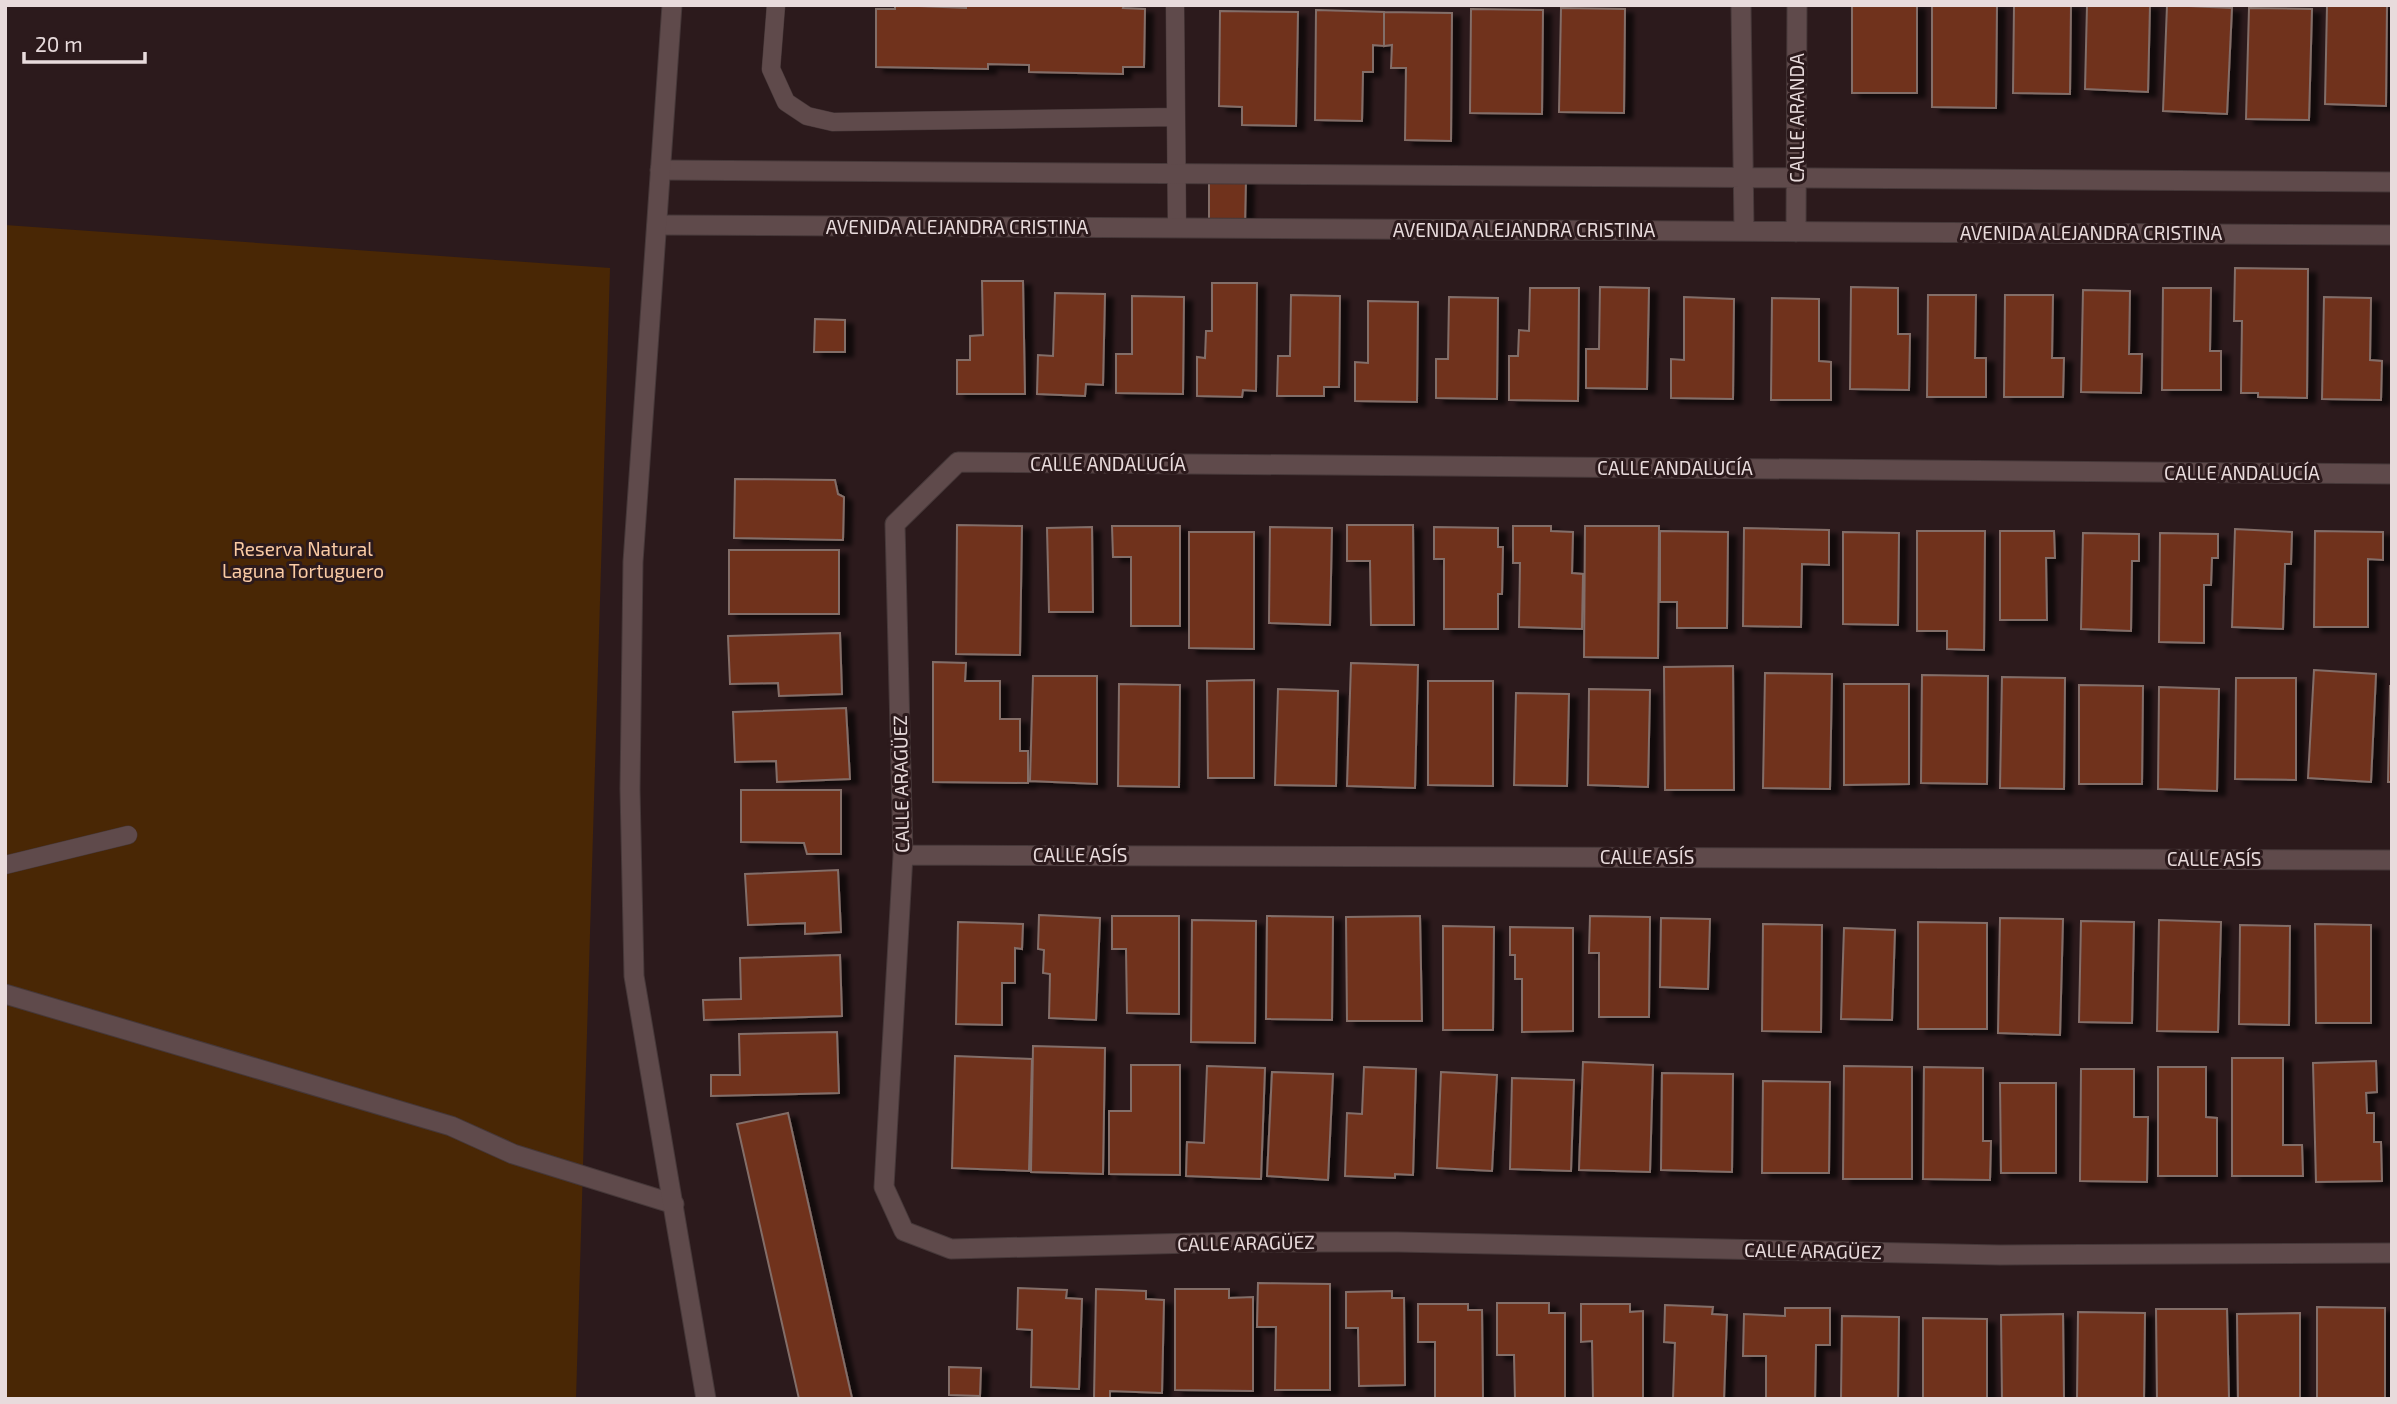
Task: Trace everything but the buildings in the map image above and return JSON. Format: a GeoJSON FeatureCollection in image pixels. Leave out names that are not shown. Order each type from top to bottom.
{"type":"FeatureCollection","features":[{"type":"Feature","properties":{"kind":"street"},"geometry":{"type":"LineString","coordinates":[[671,5],[633,562],[630,789],[634,976],[706,1399]]}},
{"type":"Feature","properties":{"kind":"street"},"geometry":{"type":"LineString","coordinates":[[1741,5],[1744,231]]}},
{"type":"Feature","properties":{"kind":"street","name":"CALLE ARANDA"},"geometry":{"type":"LineString","coordinates":[[1796,232],[1797,5]]}},
{"type":"Feature","properties":{"kind":"street"},"geometry":{"type":"LineString","coordinates":[[660,170],[2392,182]]}},
{"type":"Feature","properties":{"kind":"street","name":"AVENIDA ALEJANDRA CRISTINA"},"geometry":{"type":"LineString","coordinates":[[657,225],[2392,236]]}},
{"type":"Feature","properties":{"kind":"street","name":"CALLE ANDALUCÍA"},"geometry":{"type":"LineString","coordinates":[[958,462],[2392,474]]}},
{"type":"Feature","properties":{"kind":"street","name":"CALLE ARAGÜEZ"},"geometry":{"type":"LineString","coordinates":[[958,462],[895,524],[903,855],[884,1187],[904,1231],[951,1249],[1234,1242],[1398,1242],[2000,1255],[2392,1254]]}},
{"type":"Feature","properties":{"kind":"street","name":"CALLE ASÍS"},"geometry":{"type":"LineString","coordinates":[[903,855],[2392,860]]}},
{"type":"Feature","properties":{"kind":"street"},"geometry":{"type":"LineString","coordinates":[[5,994],[451,1126],[513,1154],[674,1204]]}},
{"type":"Feature","properties":{"kind":"lane"},"geometry":{"type":"LineString","coordinates":[[776,5],[771,69],[786,102],[807,116],[833,122],[1176,117]]}},
{"type":"Feature","properties":{"kind":"lane"},"geometry":{"type":"LineString","coordinates":[[1175,5],[1177,228]]}},
{"type":"Feature","properties":{"kind":"lane"},"geometry":{"type":"LineString","coordinates":[[5,865],[128,835]]}},
{"type":"Feature","properties":{"kind":"green space","name":"Reserva Natural Laguna Tortuguero"},"geometry":{"type":"Polygon","coordinates":[[[5,225],[610,268],[576,1399],[5,1399],[5,225]]]}}]}
